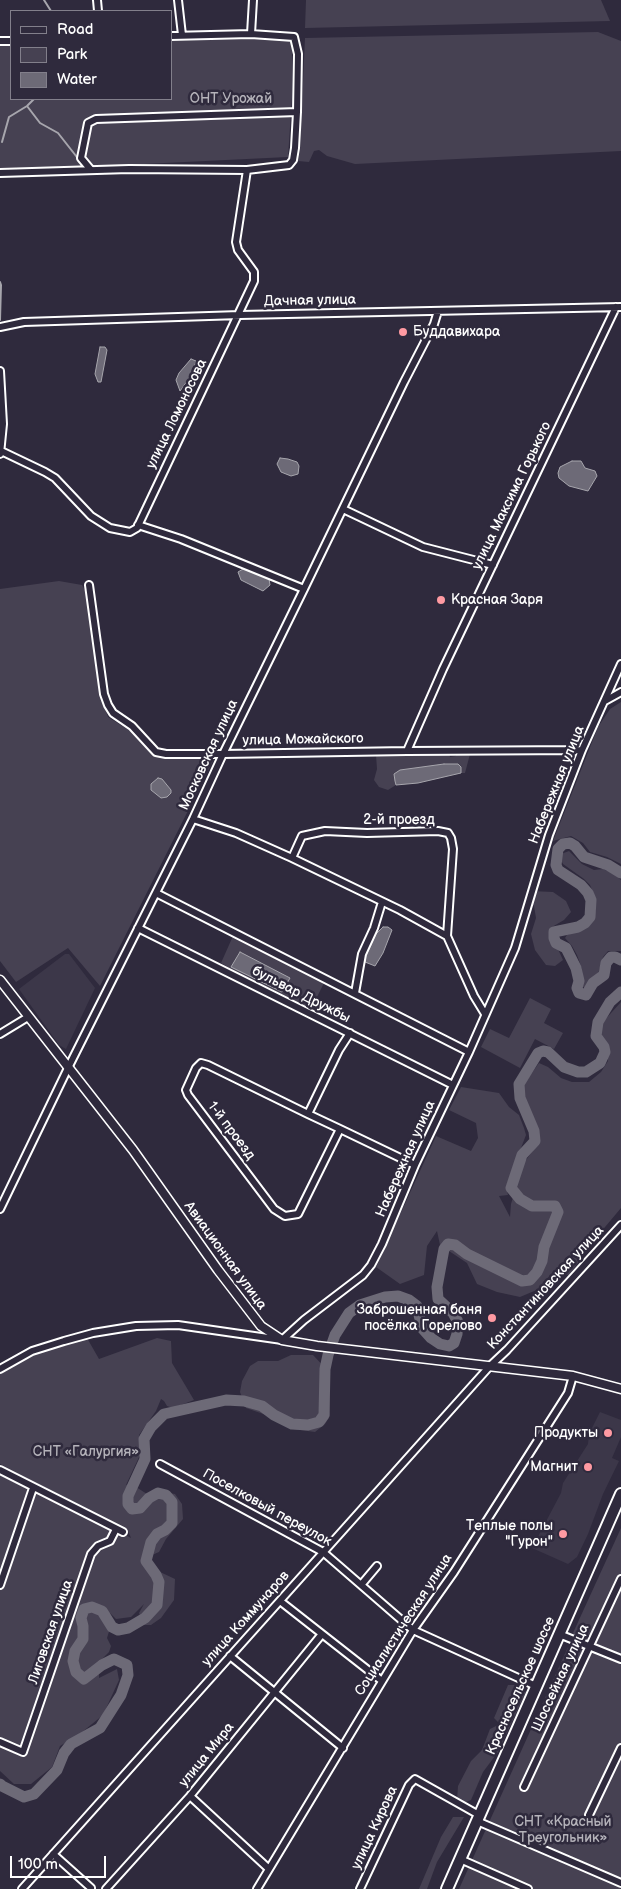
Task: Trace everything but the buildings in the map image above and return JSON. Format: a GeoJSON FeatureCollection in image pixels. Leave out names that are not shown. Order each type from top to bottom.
{"type":"FeatureCollection","features":[{"type":"Feature","properties":{"kind":"highway","name":"Красносельское шоссе"},"geometry":{"type":"LineString","coordinates":[[447,1889],[621,1494]]}},
{"type":"Feature","properties":{"kind":"street"},"geometry":{"type":"LineString","coordinates":[[178,0],[182,36]]}},
{"type":"Feature","properties":{"kind":"street"},"geometry":{"type":"LineString","coordinates":[[251,34],[253,0]]}},
{"type":"Feature","properties":{"kind":"street"},"geometry":{"type":"LineString","coordinates":[[0,173],[91,170],[247,170],[289,165],[293,160],[297,112],[298,54],[294,37],[251,34],[172,36]]}},
{"type":"Feature","properties":{"kind":"street"},"geometry":{"type":"LineString","coordinates":[[91,170],[81,158],[88,124],[96,119],[297,112]]}},
{"type":"Feature","properties":{"kind":"street","name":"улица Ломоносова"},"geometry":{"type":"LineString","coordinates":[[138,525],[240,315],[255,277],[238,250],[236,242],[247,170]]}},
{"type":"Feature","properties":{"kind":"street","name":"Дачная улица"},"geometry":{"type":"LineString","coordinates":[[0,326],[24,322],[240,315],[619,307]]}},
{"type":"Feature","properties":{"kind":"street","name":"улица Максима Горького"},"geometry":{"type":"LineString","coordinates":[[407,750],[443,669],[619,307]]}},
{"type":"Feature","properties":{"kind":"street","name":"Московская улица"},"geometry":{"type":"LineString","coordinates":[[0,1209],[68,1068],[193,819],[404,382],[434,324],[438,311]]}},
{"type":"Feature","properties":{"kind":"street"},"geometry":{"type":"LineString","coordinates":[[0,371],[3,424],[1,453],[55,478],[91,516],[110,528],[130,532],[137,528],[138,525],[180,539],[304,589]]}},
{"type":"Feature","properties":{"kind":"street"},"geometry":{"type":"LineString","coordinates":[[343,509],[423,547],[493,565]]}},
{"type":"Feature","properties":{"kind":"street","name":"улица Можайского"},"geometry":{"type":"LineString","coordinates":[[89,584],[104,694],[108,705],[113,713],[132,726],[156,752],[166,754],[223,754],[407,750],[582,750]]}},
{"type":"Feature","properties":{"kind":"street","name":"Набережная улица"},"geometry":{"type":"LineString","coordinates":[[282,1340],[304,1320],[363,1275],[371,1265],[382,1244],[415,1166],[469,1052],[515,948],[549,835],[582,750],[621,664]]}},
{"type":"Feature","properties":{"kind":"street"},"geometry":{"type":"LineString","coordinates":[[605,701],[621,692]]}},
{"type":"Feature","properties":{"kind":"street"},"geometry":{"type":"LineString","coordinates":[[193,819],[236,833],[292,858],[447,936]]}},
{"type":"Feature","properties":{"kind":"street","name":"2-й проезд"},"geometry":{"type":"LineString","coordinates":[[292,858],[302,836],[324,831],[367,833],[438,831],[448,834],[451,838],[453,849],[447,936],[474,996],[485,1014]]}},
{"type":"Feature","properties":{"kind":"street","name":"бульвар Дружбы"},"geometry":{"type":"LineString","coordinates":[[156,892],[469,1052]]}},
{"type":"Feature","properties":{"kind":"street"},"geometry":{"type":"LineString","coordinates":[[354,993],[362,954],[374,928],[382,902]]}},
{"type":"Feature","properties":{"kind":"street","name":"бульвар Дружбы"},"geometry":{"type":"LineString","coordinates":[[138,928],[453,1085]]}},
{"type":"Feature","properties":{"kind":"street","name":"Авиационная улица"},"geometry":{"type":"LineString","coordinates":[[0,980],[133,1150],[238,1297],[261,1326],[282,1340],[349,1350],[573,1376],[621,1389]]}},
{"type":"Feature","properties":{"kind":"street"},"geometry":{"type":"LineString","coordinates":[[0,1034],[28,1017]]}},
{"type":"Feature","properties":{"kind":"street"},"geometry":{"type":"LineString","coordinates":[[308,1114],[339,1050],[350,1033]]}},
{"type":"Feature","properties":{"kind":"street","name":"1-й проезд"},"geometry":{"type":"LineString","coordinates":[[340,1129],[298,1214],[285,1216],[274,1209],[186,1090],[196,1068],[201,1063],[208,1065],[340,1129],[415,1166]]}},
{"type":"Feature","properties":{"kind":"street","name":"Константиновская улица"},"geometry":{"type":"LineString","coordinates":[[489,1367],[507,1350],[621,1225]]}},
{"type":"Feature","properties":{"kind":"street"},"geometry":{"type":"LineString","coordinates":[[0,1369],[32,1351],[56,1343],[93,1333],[136,1326],[178,1325],[282,1340]]}},
{"type":"Feature","properties":{"kind":"street","name":"улица Коммунаров"},"geometry":{"type":"LineString","coordinates":[[22,1889],[489,1367]]}},
{"type":"Feature","properties":{"kind":"street","name":"Социалистическая улица"},"geometry":{"type":"LineString","coordinates":[[257,1889],[382,1681],[568,1393],[573,1376]]}},
{"type":"Feature","properties":{"kind":"street","name":"Поселковый переулок"},"geometry":{"type":"LineString","coordinates":[[160,1464],[323,1552],[414,1630],[536,1686]]}},
{"type":"Feature","properties":{"kind":"street"},"geometry":{"type":"LineString","coordinates":[[0,1470],[33,1488],[0,1584]]}},
{"type":"Feature","properties":{"kind":"street","name":"Лиговская улица"},"geometry":{"type":"LineString","coordinates":[[0,1742],[23,1752],[91,1554],[98,1546],[110,1541],[119,1531],[33,1488]]}},
{"type":"Feature","properties":{"kind":"street"},"geometry":{"type":"LineString","coordinates":[[361,1585],[377,1566]]}},
{"type":"Feature","properties":{"kind":"street","name":"Шоссейная улица"},"geometry":{"type":"LineString","coordinates":[[524,1787],[621,1579]]}},
{"type":"Feature","properties":{"kind":"street"},"geometry":{"type":"LineString","coordinates":[[280,1601],[382,1681]]}},
{"type":"Feature","properties":{"kind":"street","name":"улица Мира"},"geometry":{"type":"LineString","coordinates":[[106,1889],[190,1796],[322,1634]]}},
{"type":"Feature","properties":{"kind":"street"},"geometry":{"type":"LineString","coordinates":[[559,1634],[621,1659]]}},
{"type":"Feature","properties":{"kind":"street"},"geometry":{"type":"LineString","coordinates":[[230,1656],[342,1748]]}},
{"type":"Feature","properties":{"kind":"street"},"geometry":{"type":"LineString","coordinates":[[589,1815],[621,1748]]}},
{"type":"Feature","properties":{"kind":"street","name":"улица Кирова"},"geometry":{"type":"LineString","coordinates":[[360,1889],[409,1785],[415,1779],[478,1818]]}},
{"type":"Feature","properties":{"kind":"street"},"geometry":{"type":"LineString","coordinates":[[190,1796],[269,1869]]}},
{"type":"Feature","properties":{"kind":"street"},"geometry":{"type":"LineString","coordinates":[[478,1818],[621,1883]]}},
{"type":"Feature","properties":{"kind":"street"},"geometry":{"type":"LineString","coordinates":[[54,1854],[91,1889]]}},
{"type":"Feature","properties":{"kind":"street"},"geometry":{"type":"LineString","coordinates":[[460,1859],[528,1889]]}},
{"type":"Feature","properties":{"kind":"shaded area"},"geometry":{"type":"Polygon","coordinates":[[[65,954],[69,954],[95,988],[66,1049],[59,1045],[19,989],[65,954]]]}},
{"type":"Feature","properties":{"kind":"shaded area"},"geometry":{"type":"Polygon","coordinates":[[[600,1412],[621,1420],[621,1437],[612,1458],[619,1461],[577,1557],[568,1564],[532,1548],[561,1493],[563,1483],[588,1444],[589,1434],[600,1412]]]}},
{"type":"Feature","properties":{"kind":"green space"},"geometry":{"type":"Polygon","coordinates":[[[306,0],[601,0],[610,21],[305,28],[306,0]]]}},
{"type":"Feature","properties":{"kind":"green space"},"geometry":{"type":"Polygon","coordinates":[[[598,32],[621,41],[621,151],[355,164],[327,156],[319,150],[314,151],[309,162],[298,161],[305,38],[598,32]]]}},
{"type":"Feature","properties":{"kind":"green space","name":"ОНТ Урожай"},"geometry":{"type":"Polygon","coordinates":[[[292,38],[292,98],[288,157],[0,171],[0,45],[10,45],[10,100],[172,100],[172,41],[292,38]]]}},
{"type":"Feature","properties":{"kind":"green space"},"geometry":{"type":"Polygon","coordinates":[[[59,581],[82,585],[89,597],[97,676],[101,697],[108,717],[132,732],[153,756],[215,757],[100,986],[68,948],[16,982],[0,961],[0,589],[59,581]]]}},
{"type":"Feature","properties":{"kind":"green space"},"geometry":{"type":"Polygon","coordinates":[[[621,702],[621,864],[590,852],[583,843],[571,836],[553,841],[598,727],[610,709],[621,702]]]}},
{"type":"Feature","properties":{"kind":"green space"},"geometry":{"type":"Polygon","coordinates":[[[449,753],[450,757],[456,756],[456,753],[470,754],[465,773],[461,773],[461,767],[444,764],[428,767],[395,781],[396,785],[388,790],[379,787],[374,780],[377,769],[376,755],[449,753]]]}},
{"type":"Feature","properties":{"kind":"green space"},"geometry":{"type":"Polygon","coordinates":[[[569,851],[582,864],[594,870],[603,869],[613,873],[621,880],[621,951],[608,951],[603,957],[598,975],[586,988],[583,987],[582,969],[577,955],[565,938],[567,935],[591,923],[596,909],[596,899],[590,885],[563,864],[560,858],[561,854],[569,851]]]}},
{"type":"Feature","properties":{"kind":"green space"},"geometry":{"type":"Polygon","coordinates":[[[531,891],[553,892],[566,901],[571,912],[564,920],[552,927],[551,934],[563,960],[555,966],[546,965],[535,950],[531,934],[536,918],[534,906],[529,899],[531,891]]]}},
{"type":"Feature","properties":{"kind":"green space"},"geometry":{"type":"Polygon","coordinates":[[[233,936],[324,983],[311,1009],[248,979],[221,963],[233,936]]]}},
{"type":"Feature","properties":{"kind":"green space"},"geometry":{"type":"Polygon","coordinates":[[[530,998],[551,1009],[544,1023],[563,1033],[554,1049],[535,1039],[520,1068],[481,1047],[490,1029],[509,1038],[530,998]]]}},
{"type":"Feature","properties":{"kind":"green space"},"geometry":{"type":"Polygon","coordinates":[[[621,1002],[621,1208],[595,1239],[569,1275],[553,1272],[539,1289],[520,1297],[497,1292],[477,1284],[467,1263],[440,1245],[437,1231],[427,1246],[424,1275],[400,1284],[376,1267],[436,1136],[471,1151],[478,1138],[476,1123],[449,1110],[461,1087],[499,1093],[509,1107],[519,1115],[524,1128],[526,1135],[506,1187],[508,1195],[499,1196],[510,1217],[511,1204],[523,1164],[538,1144],[536,1127],[522,1092],[522,1087],[539,1063],[548,1067],[561,1078],[572,1082],[589,1082],[601,1072],[608,1061],[608,1047],[600,1032],[602,1023],[621,1002]]]}},
{"type":"Feature","properties":{"kind":"green space","name":"СНТ «Галургия»"},"geometry":{"type":"Polygon","coordinates":[[[87,1338],[99,1359],[157,1338],[171,1341],[172,1363],[194,1400],[173,1408],[167,1406],[161,1399],[156,1411],[139,1435],[140,1455],[126,1485],[129,1484],[136,1487],[147,1494],[153,1490],[175,1494],[182,1504],[183,1519],[166,1539],[159,1552],[152,1555],[151,1561],[158,1571],[175,1579],[174,1600],[161,1618],[151,1625],[144,1625],[139,1613],[144,1604],[131,1617],[116,1619],[110,1613],[112,1622],[107,1638],[111,1646],[109,1652],[99,1662],[99,1678],[117,1669],[119,1680],[103,1715],[81,1733],[60,1746],[52,1767],[31,1784],[14,1784],[0,1771],[0,1469],[131,1538],[128,1531],[0,1464],[0,1372],[34,1354],[87,1338]]]}},
{"type":"Feature","properties":{"kind":"green space"},"geometry":{"type":"Polygon","coordinates":[[[291,1355],[313,1355],[329,1372],[330,1416],[325,1424],[315,1432],[293,1429],[272,1417],[246,1408],[240,1392],[242,1381],[250,1366],[258,1361],[278,1361],[291,1355]]]}},
{"type":"Feature","properties":{"kind":"green space","name":"СНТ «Красный Треугольник»"},"geometry":{"type":"Polygon","coordinates":[[[621,1528],[621,1889],[459,1889],[568,1647],[582,1650],[587,1639],[577,1638],[573,1633],[621,1528]]]}},
{"type":"Feature","properties":{"kind":"green space"},"geometry":{"type":"Polygon","coordinates":[[[508,1685],[518,1685],[526,1692],[498,1752],[483,1772],[471,1800],[466,1802],[457,1800],[458,1786],[471,1761],[482,1750],[490,1729],[500,1724],[494,1718],[508,1685]]]}},
{"type":"Feature","properties":{"kind":"green space"},"geometry":{"type":"Polygon","coordinates":[[[453,1817],[464,1817],[437,1862],[427,1889],[419,1889],[441,1837],[453,1817]]]}},
{"type":"Feature","properties":{"kind":"water"},"geometry":{"type":"Polygon","coordinates":[[[100,347],[105,347],[107,350],[101,382],[98,382],[95,374],[100,347]]]}},
{"type":"Feature","properties":{"kind":"water"},"geometry":{"type":"Polygon","coordinates":[[[191,359],[196,361],[193,373],[180,391],[176,380],[179,373],[191,359]]]}},
{"type":"Feature","properties":{"kind":"water"},"geometry":{"type":"Polygon","coordinates":[[[280,458],[297,462],[299,466],[298,474],[291,476],[281,472],[277,464],[280,458]]]}},
{"type":"Feature","properties":{"kind":"water"},"geometry":{"type":"Polygon","coordinates":[[[572,461],[581,461],[585,468],[595,471],[597,476],[588,491],[569,486],[559,478],[560,467],[572,461]]]}},
{"type":"Feature","properties":{"kind":"water"},"geometry":{"type":"Polygon","coordinates":[[[243,569],[256,572],[269,579],[270,585],[263,591],[241,580],[238,572],[243,569]]]}},
{"type":"Feature","properties":{"kind":"water"},"geometry":{"type":"Polygon","coordinates":[[[458,764],[461,767],[461,773],[418,783],[396,785],[394,774],[400,770],[458,764]]]}},
{"type":"Feature","properties":{"kind":"water"},"geometry":{"type":"Polygon","coordinates":[[[158,778],[162,779],[171,790],[167,797],[161,798],[151,790],[151,784],[158,778]]]}},
{"type":"Feature","properties":{"kind":"water"},"geometry":{"type":"Polygon","coordinates":[[[383,927],[388,927],[392,930],[383,953],[375,966],[365,962],[365,958],[376,934],[383,927]]]}},
{"type":"Feature","properties":{"kind":"water"},"geometry":{"type":"Polygon","coordinates":[[[240,952],[290,978],[282,992],[231,967],[240,952]]]}},
{"type":"Feature","properties":{"kind":"waterway"},"geometry":{"type":"LineString","coordinates":[[44,0],[50,10]]}},
{"type":"Feature","properties":{"kind":"waterway"},"geometry":{"type":"LineString","coordinates":[[2,142],[9,117],[33,100]]}},
{"type":"Feature","properties":{"kind":"waterway"},"geometry":{"type":"LineString","coordinates":[[27,106],[40,123],[58,133],[80,161]]}},
{"type":"Feature","properties":{"kind":"waterway"},"geometry":{"type":"LineString","coordinates":[[0,282],[0,320]]}},
{"type":"Feature","properties":{"kind":"waterway"},"geometry":{"type":"LineString","coordinates":[[621,873],[608,865],[584,857],[570,843],[563,844],[558,849],[556,865],[558,870],[581,885],[591,900],[590,917],[585,923],[578,927],[554,932],[556,943],[566,948],[576,968],[579,993],[586,995],[593,983],[604,975],[606,963],[611,957],[621,960]]}},
{"type":"Feature","properties":{"kind":"waterway"},"geometry":{"type":"LineString","coordinates":[[0,1784],[24,1797],[34,1794],[57,1770],[64,1753],[71,1744],[100,1728],[121,1695],[128,1675],[127,1665],[114,1659],[102,1665],[84,1679],[76,1672],[73,1661],[75,1651],[83,1639],[81,1618],[84,1609],[92,1607],[102,1611],[112,1627],[118,1630],[128,1628],[145,1618],[157,1605],[159,1582],[146,1561],[151,1542],[157,1534],[165,1530],[172,1523],[172,1502],[166,1495],[158,1493],[149,1498],[140,1508],[132,1509],[128,1504],[128,1496],[145,1459],[144,1439],[151,1427],[164,1414],[226,1400],[244,1401],[262,1406],[274,1415],[292,1424],[308,1425],[319,1422],[324,1415],[325,1369],[335,1335],[349,1313],[360,1305],[385,1297],[398,1296],[409,1300],[417,1306],[422,1328],[431,1338],[440,1344],[449,1346],[454,1343],[458,1322],[453,1313],[438,1299],[437,1287],[444,1249],[448,1244],[455,1245],[467,1254],[522,1281],[530,1280],[537,1272],[542,1261],[544,1247],[558,1212],[555,1206],[532,1206],[520,1199],[511,1188],[522,1155],[535,1141],[534,1131],[520,1098],[519,1084],[538,1053],[543,1051],[548,1052],[564,1067],[578,1072],[586,1072],[600,1063],[605,1052],[604,1047],[596,1036],[598,1022],[610,1002],[621,992]]}},
{"type":"Feature","properties":{"kind":"place","name":"Буддавихара"},"geometry":{"type":"Point","coordinates":[403,332]}},
{"type":"Feature","properties":{"kind":"place","name":"Красная Заря"},"geometry":{"type":"Point","coordinates":[441,600]}},
{"type":"Feature","properties":{"kind":"place","name":"Заброшенная баня посёлка Горелово"},"geometry":{"type":"Point","coordinates":[492,1318]}},
{"type":"Feature","properties":{"kind":"place","name":"Продукты"},"geometry":{"type":"Point","coordinates":[608,1433]}},
{"type":"Feature","properties":{"kind":"place","name":"Магнит"},"geometry":{"type":"Point","coordinates":[588,1467]}},
{"type":"Feature","properties":{"kind":"place","name":"Теплые полы \"Гурон\""},"geometry":{"type":"Point","coordinates":[563,1534]}}]}
